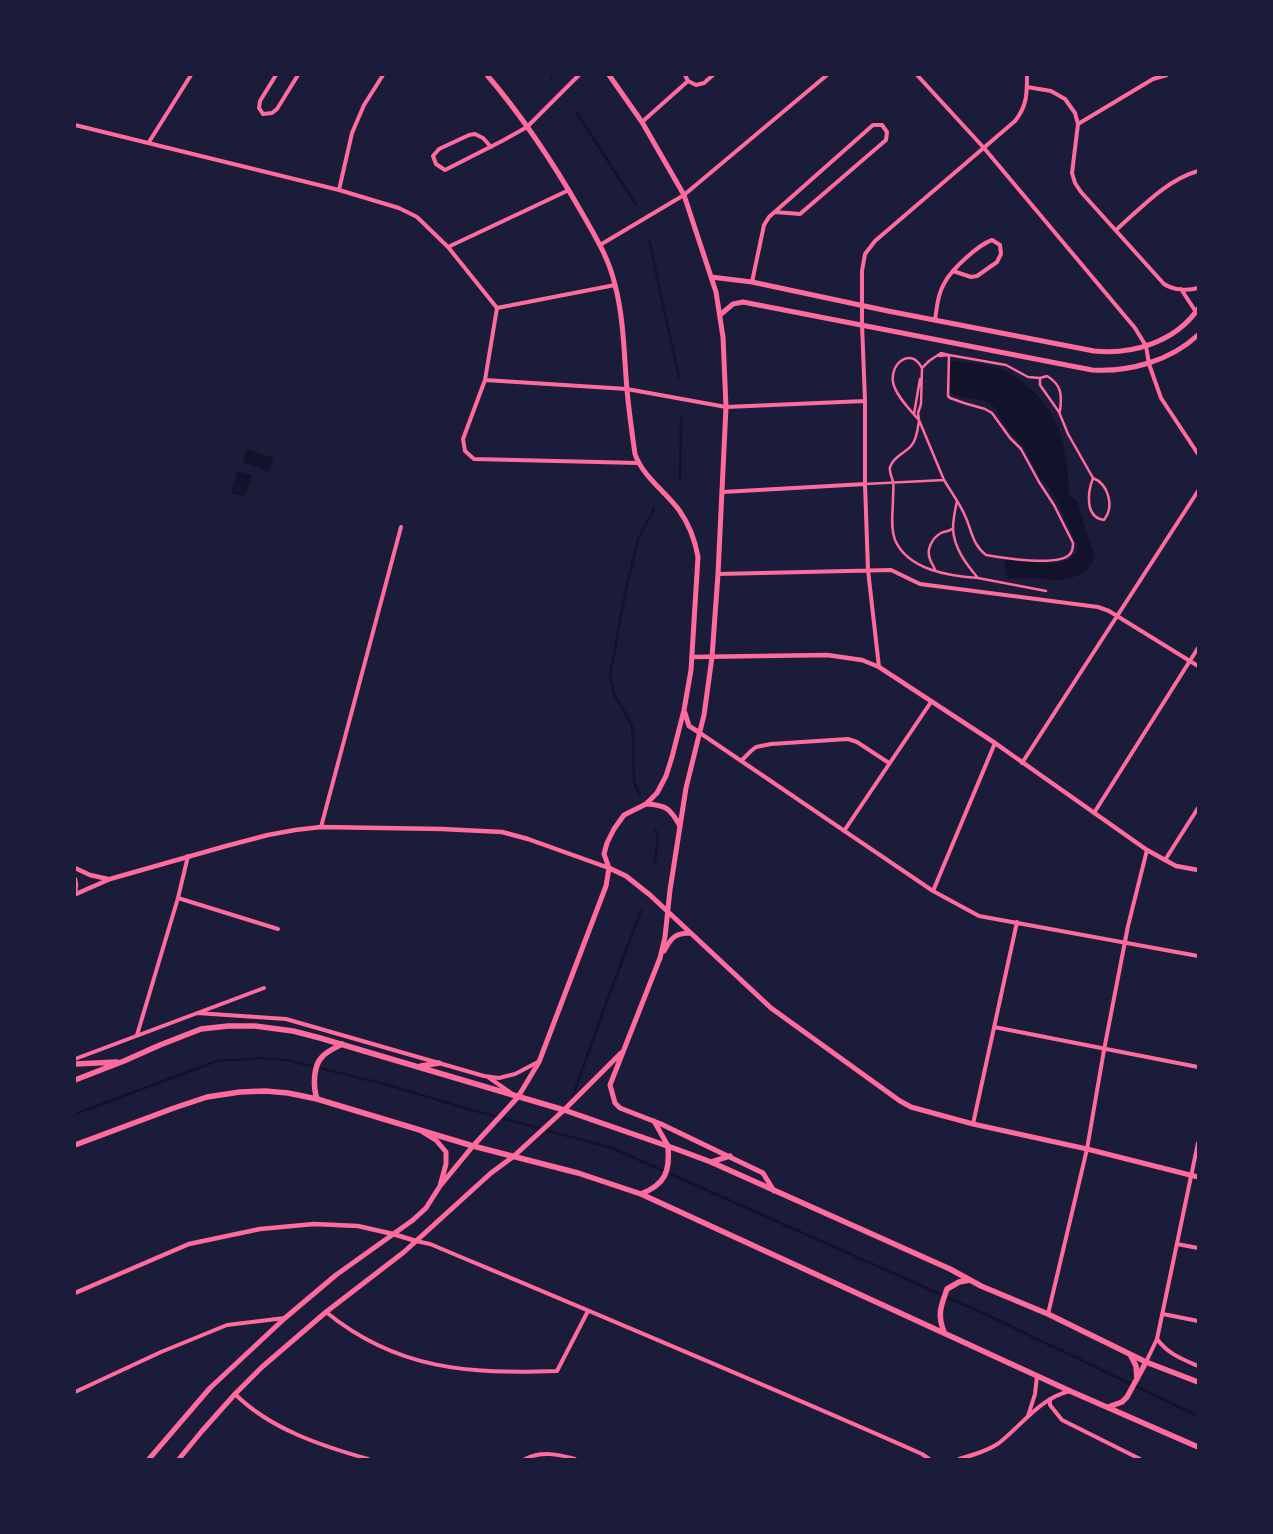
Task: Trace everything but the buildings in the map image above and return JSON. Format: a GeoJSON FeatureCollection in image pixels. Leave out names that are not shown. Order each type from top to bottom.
{"type":"FeatureCollection","features":[{"type":"Feature","properties":{"kind":"main road"},"geometry":{"type":"LineString","coordinates":[[149,1459],[210,1388],[285,1318],[336,1275],[413,1220],[426,1208],[440,1186],[473,1146],[518,1097],[539,1062],[606,886],[609,868],[604,854],[607,843],[614,829],[624,816],[646,804],[657,792],[666,776],[684,710],[692,657],[698,557],[696,543],[678,509],[646,474],[638,463],[635,454],[627,389],[625,344],[615,284],[607,260],[558,172],[507,98],[487,75]]}},
{"type":"Feature","properties":{"kind":"main road"},"geometry":{"type":"LineString","coordinates":[[609,75],[642,122],[684,195],[711,277],[723,337],[726,407],[723,492],[712,657],[700,733],[686,788],[665,936],[660,958]]}},
{"type":"Feature","properties":{"kind":"main road"},"geometry":{"type":"LineString","coordinates":[[711,277],[752,282],[1094,351],[1110,352],[1146,346],[1174,333],[1197,310]]}},
{"type":"Feature","properties":{"kind":"main road"},"geometry":{"type":"LineString","coordinates":[[720,315],[733,304],[743,302],[1092,370],[1109,371],[1149,364],[1183,347],[1198,335]]}},
{"type":"Feature","properties":{"kind":"main road"},"geometry":{"type":"LineString","coordinates":[[684,710],[689,726],[700,733]]}},
{"type":"Feature","properties":{"kind":"main road"},"geometry":{"type":"LineString","coordinates":[[646,804],[660,804],[668,809],[680,826]]}},
{"type":"Feature","properties":{"kind":"main road"},"geometry":{"type":"LineString","coordinates":[[609,868],[626,876],[668,911],[771,1008],[900,1101],[973,1124],[1198,1176]]}},
{"type":"Feature","properties":{"kind":"main road"},"geometry":{"type":"LineString","coordinates":[[690,933],[681,933],[676,936],[668,943],[660,958],[610,1085],[616,1103],[620,1108],[654,1121],[763,1173],[775,1191]]}},
{"type":"Feature","properties":{"kind":"main road"},"geometry":{"type":"LineString","coordinates":[[75,1080],[202,1029],[228,1026],[255,1026],[293,1031],[342,1044],[564,1110],[711,1162],[1048,1314],[1146,1362],[1198,1382]]}},
{"type":"Feature","properties":{"kind":"main road"},"geometry":{"type":"LineString","coordinates":[[317,1099],[314,1082],[320,1060],[329,1051],[342,1044]]}},
{"type":"Feature","properties":{"kind":"main road"},"geometry":{"type":"LineString","coordinates":[[180,1459],[235,1394],[262,1368],[326,1312],[416,1241],[484,1179],[514,1156],[564,1110],[623,1051]]}},
{"type":"Feature","properties":{"kind":"main road"},"geometry":{"type":"LineString","coordinates":[[75,1064],[124,1061]]}},
{"type":"Feature","properties":{"kind":"main road"},"geometry":{"type":"LineString","coordinates":[[419,1067],[439,1063]]}},
{"type":"Feature","properties":{"kind":"main road"},"geometry":{"type":"LineString","coordinates":[[75,1145],[207,1097],[240,1092],[266,1091],[317,1099],[423,1132],[578,1173],[641,1194],[1037,1376],[1198,1447]]}},
{"type":"Feature","properties":{"kind":"main road"},"geometry":{"type":"LineString","coordinates":[[641,1194],[652,1190],[659,1184],[665,1176],[668,1166],[668,1146],[654,1121]]}},
{"type":"Feature","properties":{"kind":"main road"},"geometry":{"type":"LineString","coordinates":[[423,1132],[436,1140],[446,1152],[446,1164],[440,1186]]}},
{"type":"Feature","properties":{"kind":"main road"},"geometry":{"type":"LineString","coordinates":[[711,1162],[730,1156]]}},
{"type":"Feature","properties":{"kind":"main road"},"geometry":{"type":"LineString","coordinates":[[944,1332],[939,1312],[947,1289],[960,1282],[970,1280]]}},
{"type":"Feature","properties":{"kind":"main road"},"geometry":{"type":"LineString","coordinates":[[1130,1354],[1136,1366],[1136,1381]]}},
{"type":"Feature","properties":{"kind":"main road"},"geometry":{"type":"LineString","coordinates":[[1108,1407],[1122,1402],[1127,1397],[1146,1362]]}},
{"type":"Feature","properties":{"kind":"street"},"geometry":{"type":"LineString","coordinates":[[149,142],[190,75]]}},
{"type":"Feature","properties":{"kind":"street"},"geometry":{"type":"LineString","coordinates":[[276,75],[260,101],[259,108],[263,114],[272,113],[277,109],[298,75]]}},
{"type":"Feature","properties":{"kind":"street"},"geometry":{"type":"LineString","coordinates":[[339,190],[352,133],[364,105],[383,75]]}},
{"type":"Feature","properties":{"kind":"street"},"geometry":{"type":"LineString","coordinates":[[491,147],[483,138],[475,134],[439,149],[433,156],[436,164],[446,170],[491,147],[527,127],[579,75]]}},
{"type":"Feature","properties":{"kind":"street"},"geometry":{"type":"LineString","coordinates":[[686,75],[688,81],[696,85],[704,83],[713,75]]}},
{"type":"Feature","properties":{"kind":"street"},"geometry":{"type":"LineString","coordinates":[[600,245],[684,195],[827,75]]}},
{"type":"Feature","properties":{"kind":"street"},"geometry":{"type":"LineString","coordinates":[[917,75],[984,148],[1135,328],[1146,346],[1149,364],[1161,398],[1198,454]]}},
{"type":"Feature","properties":{"kind":"street"},"geometry":{"type":"LineString","coordinates":[[879,667],[868,570],[865,484],[862,271],[865,254],[875,241],[1015,122],[1025,105],[1027,75]]}},
{"type":"Feature","properties":{"kind":"street"},"geometry":{"type":"LineString","coordinates":[[1078,124],[1153,79],[1167,75]]}},
{"type":"Feature","properties":{"kind":"street"},"geometry":{"type":"LineString","coordinates":[[642,122],[688,81]]}},
{"type":"Feature","properties":{"kind":"street"},"geometry":{"type":"LineString","coordinates":[[1027,87],[1051,91],[1065,99],[1075,113],[1078,124],[1072,173],[1075,183],[1081,192],[1164,284],[1168,287],[1181,289],[1191,290],[1198,288]]}},
{"type":"Feature","properties":{"kind":"street"},"geometry":{"type":"LineString","coordinates":[[75,125],[339,190],[399,208],[411,214],[427,226],[448,247],[496,308],[485,380],[463,439],[465,451],[474,459],[638,463]]}},
{"type":"Feature","properties":{"kind":"street"},"geometry":{"type":"LineString","coordinates":[[752,282],[764,225],[769,217],[873,125],[882,125],[887,132],[886,140],[800,214],[775,212]]}},
{"type":"Feature","properties":{"kind":"street"},"geometry":{"type":"LineString","coordinates":[[1116,230],[1167,187],[1187,174],[1198,171]]}},
{"type":"Feature","properties":{"kind":"street"},"geometry":{"type":"LineString","coordinates":[[448,247],[569,190]]}},
{"type":"Feature","properties":{"kind":"street"},"geometry":{"type":"LineString","coordinates":[[935,320],[937,304],[944,282],[953,271],[985,243],[992,240],[1000,245],[1001,254],[997,262],[977,276],[971,277],[953,271]]}},
{"type":"Feature","properties":{"kind":"street"},"geometry":{"type":"LineString","coordinates":[[496,308],[615,284]]}},
{"type":"Feature","properties":{"kind":"street"},"geometry":{"type":"LineString","coordinates":[[1181,289],[1197,310]]}},
{"type":"Feature","properties":{"kind":"street"},"geometry":{"type":"LineString","coordinates":[[919,420],[899,395],[894,385],[892,375],[895,367],[904,359],[912,358],[919,362],[922,368],[919,420],[944,480],[966,517],[974,542],[979,550],[986,555],[1044,562],[1064,559],[1070,555],[1073,543],[1054,505],[1021,449],[1010,438],[992,413],[948,396],[950,355]]}},
{"type":"Feature","properties":{"kind":"street"},"geometry":{"type":"LineString","coordinates":[[914,414],[924,364],[938,356],[950,355],[1006,365],[1028,377],[1040,378],[1047,376],[1058,384],[1061,391],[1062,398],[1059,412]]}},
{"type":"Feature","properties":{"kind":"street"},"geometry":{"type":"LineString","coordinates":[[1040,378],[1040,385],[1059,412],[1068,434],[1093,478],[1100,481],[1107,492],[1109,502],[1108,514],[1104,520],[1094,515],[1090,507],[1089,489],[1093,478]]}},
{"type":"Feature","properties":{"kind":"street"},"geometry":{"type":"LineString","coordinates":[[485,380],[627,389],[726,407],[865,401]]}},
{"type":"Feature","properties":{"kind":"street"},"geometry":{"type":"LineString","coordinates":[[919,420],[912,445],[901,453],[891,465],[890,470],[893,483],[892,524],[894,538],[900,550],[910,560],[935,570],[1046,591]]}},
{"type":"Feature","properties":{"kind":"street"},"geometry":{"type":"LineString","coordinates":[[723,492],[944,480]]}},
{"type":"Feature","properties":{"kind":"street"},"geometry":{"type":"LineString","coordinates":[[1022,763],[1198,491]]}},
{"type":"Feature","properties":{"kind":"street"},"geometry":{"type":"LineString","coordinates":[[957,501],[953,529],[956,544],[961,556],[978,578]]}},
{"type":"Feature","properties":{"kind":"street"},"geometry":{"type":"LineString","coordinates":[[321,827],[401,528]]}},
{"type":"Feature","properties":{"kind":"street"},"geometry":{"type":"LineString","coordinates":[[935,570],[928,552],[932,541],[939,534],[950,532],[953,529]]}},
{"type":"Feature","properties":{"kind":"street"},"geometry":{"type":"LineString","coordinates":[[718,574],[891,570],[920,584],[1098,607],[1198,666]]}},
{"type":"Feature","properties":{"kind":"street"},"geometry":{"type":"LineString","coordinates":[[1094,813],[1198,648]]}},
{"type":"Feature","properties":{"kind":"street"},"geometry":{"type":"LineString","coordinates":[[692,657],[827,655],[862,660],[879,667],[995,744],[1147,850],[1176,866],[1198,870]]}},
{"type":"Feature","properties":{"kind":"street"},"geometry":{"type":"LineString","coordinates":[[844,831],[931,702]]}},
{"type":"Feature","properties":{"kind":"street"},"geometry":{"type":"LineString","coordinates":[[700,733],[933,891],[979,916],[1198,956]]}},
{"type":"Feature","properties":{"kind":"street"},"geometry":{"type":"LineString","coordinates":[[741,761],[756,747],[848,739],[857,742],[889,763]]}},
{"type":"Feature","properties":{"kind":"street"},"geometry":{"type":"LineString","coordinates":[[933,891],[995,744]]}},
{"type":"Feature","properties":{"kind":"street"},"geometry":{"type":"LineString","coordinates":[[1165,860],[1198,808]]}},
{"type":"Feature","properties":{"kind":"street"},"geometry":{"type":"LineString","coordinates":[[75,879],[75,895],[110,879],[188,856],[268,835],[321,827],[502,832],[528,839],[609,868]]}},
{"type":"Feature","properties":{"kind":"street"},"geometry":{"type":"LineString","coordinates":[[1048,1314],[1087,1149],[1125,943],[1147,850]]}},
{"type":"Feature","properties":{"kind":"street"},"geometry":{"type":"LineString","coordinates":[[137,1035],[178,898],[188,856]]}},
{"type":"Feature","properties":{"kind":"street"},"geometry":{"type":"LineString","coordinates":[[75,868],[110,879]]}},
{"type":"Feature","properties":{"kind":"street"},"geometry":{"type":"LineString","coordinates":[[178,898],[278,929]]}},
{"type":"Feature","properties":{"kind":"street"},"geometry":{"type":"LineString","coordinates":[[973,1124],[1017,922]]}},
{"type":"Feature","properties":{"kind":"street"},"geometry":{"type":"LineString","coordinates":[[75,1059],[264,988]]}},
{"type":"Feature","properties":{"kind":"street"},"geometry":{"type":"LineString","coordinates":[[197,1013],[286,1019],[439,1063],[499,1078],[515,1074],[539,1062]]}},
{"type":"Feature","properties":{"kind":"street"},"geometry":{"type":"LineString","coordinates":[[994,1027],[1198,1067]]}},
{"type":"Feature","properties":{"kind":"street"},"geometry":{"type":"LineString","coordinates":[[486,1076],[518,1097]]}},
{"type":"Feature","properties":{"kind":"street"},"geometry":{"type":"LineString","coordinates":[[1146,1362],[1157,1339],[1163,1314],[1198,1143]]}},
{"type":"Feature","properties":{"kind":"street"},"geometry":{"type":"LineString","coordinates":[[75,1293],[189,1244],[260,1229],[314,1224],[358,1226],[430,1244],[868,1430],[922,1454],[929,1459]]}},
{"type":"Feature","properties":{"kind":"street"},"geometry":{"type":"LineString","coordinates":[[1177,1244],[1198,1248]]}},
{"type":"Feature","properties":{"kind":"street"},"geometry":{"type":"LineString","coordinates":[[326,1312],[345,1327],[395,1353],[429,1363],[475,1371],[511,1373],[557,1371],[588,1310]]}},
{"type":"Feature","properties":{"kind":"street"},"geometry":{"type":"LineString","coordinates":[[1163,1314],[1198,1320]]}},
{"type":"Feature","properties":{"kind":"street"},"geometry":{"type":"LineString","coordinates":[[75,1392],[161,1352],[227,1325],[285,1318]]}},
{"type":"Feature","properties":{"kind":"street"},"geometry":{"type":"LineString","coordinates":[[1157,1339],[1169,1353],[1198,1366]]}},
{"type":"Feature","properties":{"kind":"street"},"geometry":{"type":"LineString","coordinates":[[1028,1416],[1035,1394],[1037,1376]]}},
{"type":"Feature","properties":{"kind":"street"},"geometry":{"type":"LineString","coordinates":[[959,1459],[981,1453],[997,1444],[1050,1399],[1070,1390]]}},
{"type":"Feature","properties":{"kind":"street"},"geometry":{"type":"LineString","coordinates":[[235,1394],[247,1406],[263,1417],[297,1434],[345,1453],[368,1459]]}},
{"type":"Feature","properties":{"kind":"street"},"geometry":{"type":"LineString","coordinates":[[1050,1399],[1050,1405],[1062,1420],[1140,1459]]}},
{"type":"Feature","properties":{"kind":"street"},"geometry":{"type":"LineString","coordinates":[[524,1459],[531,1456],[548,1454],[575,1459]]}},
{"type":"Feature","properties":{"kind":"shaded area"},"geometry":{"type":"Polygon","coordinates":[[[955,361],[1003,370],[1034,392],[1053,417],[1064,446],[1069,495],[1077,501],[1094,556],[1092,563],[1084,572],[1074,577],[1056,581],[1007,578],[1004,568],[1006,559],[1032,563],[1062,562],[1070,560],[1077,552],[1078,547],[1049,487],[1040,478],[1025,448],[1010,432],[994,407],[986,401],[953,395],[950,389],[950,362],[955,361]]]}},
{"type":"Feature","properties":{"kind":"shaded area"},"geometry":{"type":"Polygon","coordinates":[[[247,449],[274,458],[269,472],[243,462],[247,449]]]}},
{"type":"Feature","properties":{"kind":"shaded area"},"geometry":{"type":"Polygon","coordinates":[[[237,471],[252,475],[245,497],[231,493],[237,471]]]}},
{"type":"Feature","properties":{"kind":"waterway"},"geometry":{"type":"LineString","coordinates":[[576,112],[636,204]]}},
{"type":"Feature","properties":{"kind":"waterway"},"geometry":{"type":"LineString","coordinates":[[649,240],[679,377]]}},
{"type":"Feature","properties":{"kind":"waterway"},"geometry":{"type":"LineString","coordinates":[[680,480],[681,418]]}},
{"type":"Feature","properties":{"kind":"waterway"},"geometry":{"type":"LineString","coordinates":[[640,795],[634,783],[632,725],[614,694],[610,676],[624,599],[638,539],[654,509]]}},
{"type":"Feature","properties":{"kind":"waterway"},"geometry":{"type":"LineString","coordinates":[[655,829],[658,836],[655,863]]}},
{"type":"Feature","properties":{"kind":"waterway"},"geometry":{"type":"LineString","coordinates":[[572,1098],[641,911]]}},
{"type":"Feature","properties":{"kind":"waterway"},"geometry":{"type":"LineString","coordinates":[[75,1114],[217,1061],[262,1058],[287,1060],[384,1084],[612,1148],[987,1315],[1198,1416]]}}]}
